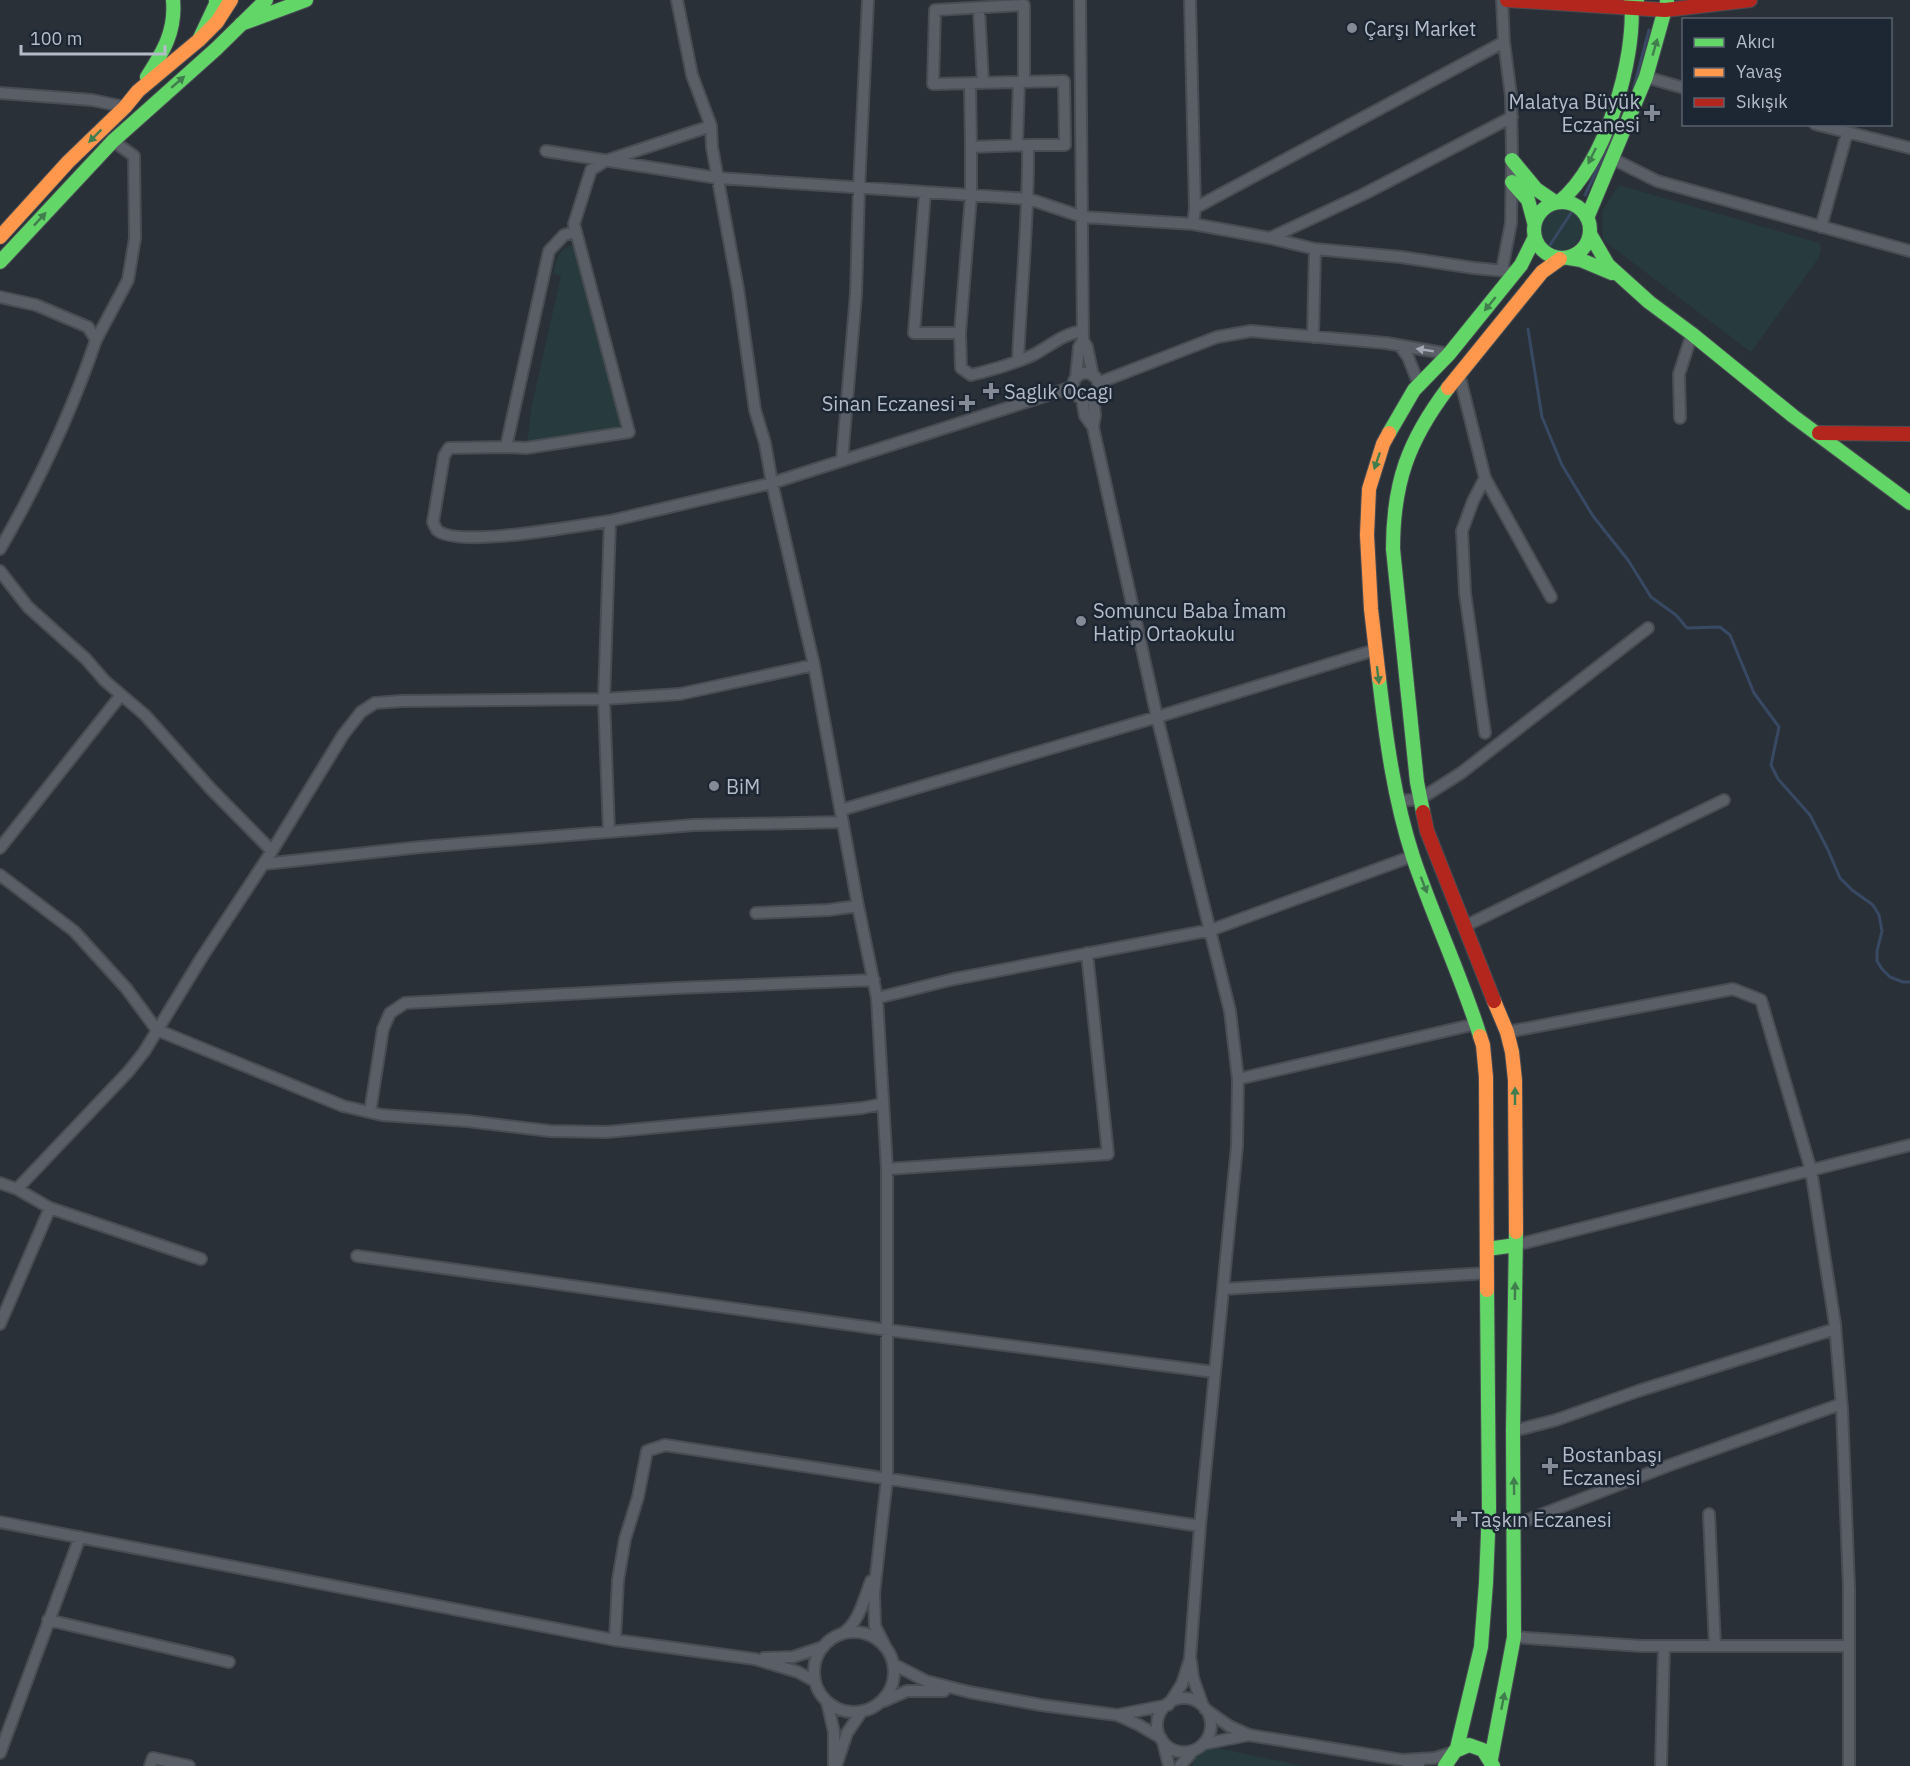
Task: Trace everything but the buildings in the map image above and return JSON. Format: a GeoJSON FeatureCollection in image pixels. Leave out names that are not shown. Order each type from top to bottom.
{"type":"FeatureCollection","features":[{"type":"Feature","properties":{"kind":"main road"},"geometry":{"type":"LineString","coordinates":[[0,237],[68,162],[125,107],[138,91],[170,37],[175,20],[173,0]]}},
{"type":"Feature","properties":{"kind":"main road"},"geometry":{"type":"LineString","coordinates":[[199,40],[216,0]]}},
{"type":"Feature","properties":{"kind":"main road"},"geometry":{"type":"LineString","coordinates":[[138,91],[199,40],[217,22],[231,0]]}},
{"type":"Feature","properties":{"kind":"main road"},"geometry":{"type":"LineString","coordinates":[[0,262],[113,141],[266,0]]}},
{"type":"Feature","properties":{"kind":"main road"},"geometry":{"type":"LineString","coordinates":[[242,24],[306,0]]}},
{"type":"Feature","properties":{"kind":"main road"},"geometry":{"type":"LineString","coordinates":[[1507,0],[1634,2],[1666,5],[1750,0]]}},
{"type":"Feature","properties":{"kind":"main road"},"geometry":{"type":"LineString","coordinates":[[1534,222],[1542,209],[1572,191],[1582,177],[1610,116],[1624,75],[1631,43],[1634,2]]}},
{"type":"Feature","properties":{"kind":"main road"},"geometry":{"type":"LineString","coordinates":[[1587,218],[1646,77],[1666,5]]}},
{"type":"Feature","properties":{"kind":"main road"},"geometry":{"type":"LineString","coordinates":[[1512,160],[1529,182],[1557,202],[1577,206],[1587,218],[1590,234],[1600,254],[1617,275],[1793,416],[1910,503]]}},
{"type":"Feature","properties":{"kind":"main road"},"geometry":{"type":"LineString","coordinates":[[1445,1766],[1454,1750],[1481,1647],[1486,1583],[1489,1508],[1486,1077],[1483,1046],[1413,855],[1399,801],[1386,736],[1375,650],[1367,535],[1369,489],[1383,444],[1398,415],[1419,385],[1449,354],[1509,271],[1527,257],[1534,238],[1534,222],[1528,200],[1512,182]]}},
{"type":"Feature","properties":{"kind":"main road"},"geometry":{"type":"LineString","coordinates":[[1492,1762],[1514,1637],[1515,1080],[1508,1032],[1427,831],[1420,799],[1393,549],[1393,519],[1398,487],[1416,436],[1442,394],[1542,272],[1583,249],[1590,234]]}},
{"type":"Feature","properties":{"kind":"main road"},"geometry":{"type":"LineString","coordinates":[[1534,238],[1544,253],[1581,260],[1617,275]]}},
{"type":"Feature","properties":{"kind":"main road"},"geometry":{"type":"LineString","coordinates":[[1819,434],[1910,434]]}},
{"type":"Feature","properties":{"kind":"main road"},"geometry":{"type":"LineString","coordinates":[[1487,1249],[1516,1245]]}},
{"type":"Feature","properties":{"kind":"main road"},"geometry":{"type":"LineString","coordinates":[[1454,1750],[1473,1745],[1486,1752],[1492,1762]]}},
{"type":"Feature","properties":{"kind":"street"},"geometry":{"type":"LineString","coordinates":[[677,0],[692,75],[711,126],[712,147],[738,289],[756,410],[814,665],[858,906],[878,998],[886,1169],[888,1479],[874,1593],[875,1626],[893,1664],[893,1681],[889,1692],[881,1702]]}},
{"type":"Feature","properties":{"kind":"street"},"geometry":{"type":"LineString","coordinates":[[842,460],[856,294],[868,0]]}},
{"type":"Feature","properties":{"kind":"street"},"geometry":{"type":"LineString","coordinates":[[1080,0],[1083,335],[1096,380],[1097,392],[1088,398],[1085,416],[1093,427],[1157,717],[1230,1011],[1238,1079],[1237,1146],[1214,1372],[1190,1659],[1193,1678],[1211,1724],[1210,1733],[1203,1744]]}},
{"type":"Feature","properties":{"kind":"street"},"geometry":{"type":"LineString","coordinates":[[1190,0],[1196,208],[1193,225]]}},
{"type":"Feature","properties":{"kind":"street"},"geometry":{"type":"LineString","coordinates":[[546,151],[718,178],[1029,200],[1083,217],[1193,225],[1270,238],[1315,249],[1509,271],[1512,117],[1502,0]]}},
{"type":"Feature","properties":{"kind":"street"},"geometry":{"type":"LineString","coordinates":[[971,147],[1023,145],[1065,145],[1064,81],[1021,82],[983,83],[970,84],[933,84],[935,10],[1024,5],[1021,82],[1023,145],[1029,200],[1022,268],[1018,361]]}},
{"type":"Feature","properties":{"kind":"street"},"geometry":{"type":"LineString","coordinates":[[979,9],[983,83]]}},
{"type":"Feature","properties":{"kind":"street"},"geometry":{"type":"LineString","coordinates":[[1196,208],[1504,42]]}},
{"type":"Feature","properties":{"kind":"street"},"geometry":{"type":"LineString","coordinates":[[1646,77],[1682,88]]}},
{"type":"Feature","properties":{"kind":"street"},"geometry":{"type":"LineString","coordinates":[[970,84],[972,196],[960,333],[961,368],[971,375],[998,369],[1034,354],[1071,332],[1083,335]]}},
{"type":"Feature","properties":{"kind":"street"},"geometry":{"type":"LineString","coordinates":[[0,93],[92,100],[125,107]]}},
{"type":"Feature","properties":{"kind":"street"},"geometry":{"type":"LineString","coordinates":[[1270,238],[1364,194],[1512,117]]}},
{"type":"Feature","properties":{"kind":"street"},"geometry":{"type":"LineString","coordinates":[[506,447],[549,251],[564,235],[575,232],[574,224],[591,170],[605,161],[711,126]]}},
{"type":"Feature","properties":{"kind":"street"},"geometry":{"type":"LineString","coordinates":[[1822,126],[1910,148]]}},
{"type":"Feature","properties":{"kind":"street"},"geometry":{"type":"LineString","coordinates":[[1821,227],[1847,133]]}},
{"type":"Feature","properties":{"kind":"street"},"geometry":{"type":"LineString","coordinates":[[0,549],[52,451],[80,386],[96,340],[128,280],[135,238],[134,156],[113,141]]}},
{"type":"Feature","properties":{"kind":"street"},"geometry":{"type":"LineString","coordinates":[[1613,159],[1657,181],[1910,251]]}},
{"type":"Feature","properties":{"kind":"street"},"geometry":{"type":"LineString","coordinates":[[925,192],[915,333],[960,333]]}},
{"type":"Feature","properties":{"kind":"street"},"geometry":{"type":"LineString","coordinates":[[574,224],[629,432],[526,448],[449,447],[444,456],[432,522],[437,530],[456,536],[495,537],[610,521],[772,483],[1074,382],[1085,373],[1096,380]]}},
{"type":"Feature","properties":{"kind":"street"},"geometry":{"type":"LineString","coordinates":[[1313,337],[1315,249]]}},
{"type":"Feature","properties":{"kind":"street"},"geometry":{"type":"LineString","coordinates":[[0,297],[36,305],[88,327],[96,340]]}},
{"type":"Feature","properties":{"kind":"street"},"geometry":{"type":"LineString","coordinates":[[1096,380],[1217,338],[1251,331],[1400,346],[1449,354]]}},
{"type":"Feature","properties":{"kind":"street"},"geometry":{"type":"LineString","coordinates":[[1680,418],[1679,374],[1692,334]]}},
{"type":"Feature","properties":{"kind":"street"},"geometry":{"type":"LineString","coordinates":[[1083,335],[1074,382],[1076,395],[1088,398]]}},
{"type":"Feature","properties":{"kind":"street"},"geometry":{"type":"LineString","coordinates":[[1400,346],[1408,357],[1419,385]]}},
{"type":"Feature","properties":{"kind":"street"},"geometry":{"type":"LineString","coordinates":[[1459,374],[1485,478],[1551,597]]}},
{"type":"Feature","properties":{"kind":"street"},"geometry":{"type":"LineString","coordinates":[[1485,478],[1473,501],[1462,531],[1465,593],[1485,733]]}},
{"type":"Feature","properties":{"kind":"street"},"geometry":{"type":"LineString","coordinates":[[609,832],[604,699],[610,521]]}},
{"type":"Feature","properties":{"kind":"street"},"geometry":{"type":"LineString","coordinates":[[0,571],[28,607],[86,659],[105,681],[145,715],[210,788],[272,851]]}},
{"type":"Feature","properties":{"kind":"street"},"geometry":{"type":"LineString","coordinates":[[1399,801],[1420,799],[1461,773],[1648,628]]}},
{"type":"Feature","properties":{"kind":"street"},"geometry":{"type":"LineString","coordinates":[[841,810],[1375,650]]}},
{"type":"Feature","properties":{"kind":"street"},"geometry":{"type":"LineString","coordinates":[[17,1189],[128,1072],[361,712],[375,703],[604,699],[680,694],[814,665]]}},
{"type":"Feature","properties":{"kind":"street"},"geometry":{"type":"LineString","coordinates":[[0,848],[121,695]]}},
{"type":"Feature","properties":{"kind":"street"},"geometry":{"type":"LineString","coordinates":[[1465,926],[1724,800]]}},
{"type":"Feature","properties":{"kind":"street"},"geometry":{"type":"LineString","coordinates":[[264,864],[422,847],[694,825],[843,822]]}},
{"type":"Feature","properties":{"kind":"street"},"geometry":{"type":"LineString","coordinates":[[878,998],[954,979],[1210,930],[1413,855]]}},
{"type":"Feature","properties":{"kind":"street"},"geometry":{"type":"LineString","coordinates":[[0,875],[75,931],[126,988],[157,1030],[343,1106],[370,1112],[550,1131],[607,1131],[850,1109],[882,1104]]}},
{"type":"Feature","properties":{"kind":"street"},"geometry":{"type":"LineString","coordinates":[[756,913],[828,910],[858,906]]}},
{"type":"Feature","properties":{"kind":"street"},"geometry":{"type":"LineString","coordinates":[[886,1169],[1108,1154],[1087,953]]}},
{"type":"Feature","properties":{"kind":"street"},"geometry":{"type":"LineString","coordinates":[[370,1112],[383,1029],[390,1013],[405,1004],[676,988],[874,980]]}},
{"type":"Feature","properties":{"kind":"street"},"geometry":{"type":"LineString","coordinates":[[1508,1032],[1733,989],[1761,1000],[1811,1170],[1835,1329],[1841,1404],[1849,1587],[1849,1766]]}},
{"type":"Feature","properties":{"kind":"street"},"geometry":{"type":"LineString","coordinates":[[1238,1079],[1476,1024]]}},
{"type":"Feature","properties":{"kind":"street"},"geometry":{"type":"LineString","coordinates":[[1516,1245],[1910,1145]]}},
{"type":"Feature","properties":{"kind":"street"},"geometry":{"type":"LineString","coordinates":[[0,1183],[17,1189],[50,1208],[201,1259]]}},
{"type":"Feature","properties":{"kind":"street"},"geometry":{"type":"LineString","coordinates":[[0,1324],[50,1208]]}},
{"type":"Feature","properties":{"kind":"street"},"geometry":{"type":"LineString","coordinates":[[357,1256],[888,1330],[1214,1372]]}},
{"type":"Feature","properties":{"kind":"street"},"geometry":{"type":"LineString","coordinates":[[1224,1288],[1488,1273]]}},
{"type":"Feature","properties":{"kind":"street"},"geometry":{"type":"LineString","coordinates":[[1513,1431],[1556,1420],[1638,1391],[1835,1329]]}},
{"type":"Feature","properties":{"kind":"street"},"geometry":{"type":"LineString","coordinates":[[1514,1525],[1670,1465],[1841,1404]]}},
{"type":"Feature","properties":{"kind":"street"},"geometry":{"type":"LineString","coordinates":[[615,1640],[618,1580],[625,1539],[638,1497],[647,1451],[665,1445],[1200,1526]]}},
{"type":"Feature","properties":{"kind":"street"},"geometry":{"type":"LineString","coordinates":[[1709,1514],[1715,1646]]}},
{"type":"Feature","properties":{"kind":"street"},"geometry":{"type":"LineString","coordinates":[[0,1522],[615,1640],[755,1659],[798,1672],[814,1681]]}},
{"type":"Feature","properties":{"kind":"street"},"geometry":{"type":"LineString","coordinates":[[0,1753],[80,1537]]}},
{"type":"Feature","properties":{"kind":"street"},"geometry":{"type":"LineString","coordinates":[[877,1566],[855,1621],[849,1629],[828,1641],[815,1660],[814,1681],[818,1690],[827,1702],[840,1710],[851,1712],[862,1711],[907,1691],[969,1692]]}},
{"type":"Feature","properties":{"kind":"street"},"geometry":{"type":"LineString","coordinates":[[48,1620],[229,1662]]}},
{"type":"Feature","properties":{"kind":"street"},"geometry":{"type":"LineString","coordinates":[[840,1635],[851,1632],[864,1633],[876,1639],[886,1648]]}},
{"type":"Feature","properties":{"kind":"street"},"geometry":{"type":"LineString","coordinates":[[1514,1637],[1664,1646],[1849,1646]]}},
{"type":"Feature","properties":{"kind":"street"},"geometry":{"type":"LineString","coordinates":[[1661,1766],[1664,1646]]}},
{"type":"Feature","properties":{"kind":"street"},"geometry":{"type":"LineString","coordinates":[[755,1659],[793,1657],[823,1647]]}},
{"type":"Feature","properties":{"kind":"street"},"geometry":{"type":"LineString","coordinates":[[1169,1766],[1157,1725],[1159,1716],[1182,1684],[1190,1659]]}},
{"type":"Feature","properties":{"kind":"street"},"geometry":{"type":"LineString","coordinates":[[893,1664],[926,1681],[969,1692],[1117,1715],[1139,1725],[1173,1750],[1180,1752],[1193,1750]]}},
{"type":"Feature","properties":{"kind":"street"},"geometry":{"type":"LineString","coordinates":[[1117,1715],[1168,1704],[1179,1699],[1188,1699],[1197,1701],[1229,1725],[1249,1735],[1402,1760],[1419,1766]]}},
{"type":"Feature","properties":{"kind":"street"},"geometry":{"type":"LineString","coordinates":[[827,1702],[834,1732],[835,1766]]}},
{"type":"Feature","properties":{"kind":"street"},"geometry":{"type":"LineString","coordinates":[[835,1766],[847,1733],[862,1711]]}},
{"type":"Feature","properties":{"kind":"street"},"geometry":{"type":"LineString","coordinates":[[1180,1766],[1193,1750],[1203,1744],[1249,1735]]}},
{"type":"Feature","properties":{"kind":"street"},"geometry":{"type":"LineString","coordinates":[[1402,1760],[1435,1758],[1454,1750]]}},
{"type":"Feature","properties":{"kind":"street"},"geometry":{"type":"LineString","coordinates":[[150,1766],[153,1758],[189,1766]]}},
{"type":"Feature","properties":{"kind":"green space"},"geometry":{"type":"Polygon","coordinates":[[[1619,185],[1819,243],[1821,249],[1818,259],[1751,352],[1603,240],[1602,211],[1619,185]]]}},
{"type":"Feature","properties":{"kind":"green space"},"geometry":{"type":"Polygon","coordinates":[[[1561,208],[1576,214],[1582,229],[1576,244],[1561,250],[1546,244],[1540,229],[1546,214],[1561,208]]]}},
{"type":"Feature","properties":{"kind":"green space"},"geometry":{"type":"Polygon","coordinates":[[[577,244],[583,247],[621,429],[527,443],[532,405],[561,276],[553,273],[563,250],[577,244]]]}},
{"type":"Feature","properties":{"kind":"green space"},"geometry":{"type":"Polygon","coordinates":[[[1207,1746],[1304,1766],[1192,1766],[1197,1754],[1207,1746]]]}},
{"type":"Feature","properties":{"kind":"waterway"},"geometry":{"type":"LineString","coordinates":[[1634,87],[1649,30]]}},
{"type":"Feature","properties":{"kind":"waterway"},"geometry":{"type":"LineString","coordinates":[[1585,195],[1620,120]]}},
{"type":"Feature","properties":{"kind":"waterway"},"geometry":{"type":"LineString","coordinates":[[1550,245],[1571,213]]}},
{"type":"Feature","properties":{"kind":"waterway"},"geometry":{"type":"LineString","coordinates":[[1528,329],[1542,417],[1562,465],[1593,516],[1628,560],[1651,597],[1676,615],[1687,628],[1720,627],[1730,635],[1754,693],[1779,727],[1771,765],[1778,779],[1810,815],[1840,878],[1873,905],[1879,915],[1882,931],[1877,961],[1882,969],[1890,977],[1910,982]]}},
{"type":"Feature","properties":{"kind":"traffic: fast"},"geometry":{"type":"LineString","coordinates":[[147,77],[167,41],[172,22],[173,0]]}},
{"type":"Feature","properties":{"kind":"traffic: fast"},"geometry":{"type":"LineString","coordinates":[[199,40],[216,0]]}},
{"type":"Feature","properties":{"kind":"traffic: fast"},"geometry":{"type":"LineString","coordinates":[[0,262],[113,141],[216,49],[266,0]]}},
{"type":"Feature","properties":{"kind":"traffic: fast"},"geometry":{"type":"LineString","coordinates":[[241,24],[306,0]]}},
{"type":"Feature","properties":{"kind":"traffic: fast"},"geometry":{"type":"LineString","coordinates":[[1559,202],[1576,185],[1590,163],[1604,137],[1614,109],[1629,51],[1632,24],[1631,0]]}},
{"type":"Feature","properties":{"kind":"traffic: fast"},"geometry":{"type":"LineString","coordinates":[[1633,7],[1637,0]]}},
{"type":"Feature","properties":{"kind":"traffic: fast"},"geometry":{"type":"LineString","coordinates":[[1587,218],[1646,77],[1667,2]]}},
{"type":"Feature","properties":{"kind":"traffic: fast"},"geometry":{"type":"LineString","coordinates":[[1512,160],[1536,189],[1555,202]]}},
{"type":"Feature","properties":{"kind":"traffic: fast"},"geometry":{"type":"LineString","coordinates":[[1512,182],[1528,200],[1534,222]]}},
{"type":"Feature","properties":{"kind":"traffic: fast"},"geometry":{"type":"LineString","coordinates":[[1556,202],[1568,202],[1578,206],[1586,214],[1590,230],[1586,246],[1578,254],[1568,258],[1556,258],[1546,254],[1538,246],[1534,236],[1534,224],[1538,214],[1546,206],[1556,202]]}},
{"type":"Feature","properties":{"kind":"traffic: fast"},"geometry":{"type":"LineString","coordinates":[[1590,234],[1608,265],[1649,302],[1793,416],[1910,503]]}},
{"type":"Feature","properties":{"kind":"traffic: fast"},"geometry":{"type":"LineString","coordinates":[[1389,433],[1414,390],[1449,354],[1521,265],[1534,239]]}},
{"type":"Feature","properties":{"kind":"traffic: fast"},"geometry":{"type":"LineString","coordinates":[[1569,258],[1581,260],[1612,273]]}},
{"type":"Feature","properties":{"kind":"traffic: fast"},"geometry":{"type":"LineString","coordinates":[[1423,812],[1417,782],[1393,549],[1394,525],[1396,503],[1405,464],[1423,426],[1448,388]]}},
{"type":"Feature","properties":{"kind":"traffic: fast"},"geometry":{"type":"LineString","coordinates":[[1379,678],[1392,768],[1406,835],[1480,1036]]}},
{"type":"Feature","properties":{"kind":"traffic: fast"},"geometry":{"type":"LineString","coordinates":[[1491,1759],[1514,1637],[1513,1431],[1516,1232]]}},
{"type":"Feature","properties":{"kind":"traffic: fast"},"geometry":{"type":"LineString","coordinates":[[1487,1249],[1516,1245]]}},
{"type":"Feature","properties":{"kind":"traffic: fast"},"geometry":{"type":"LineString","coordinates":[[1457,1748],[1481,1647],[1486,1583],[1489,1508],[1487,1290]]}},
{"type":"Feature","properties":{"kind":"traffic: fast"},"geometry":{"type":"LineString","coordinates":[[1445,1766],[1455,1751],[1469,1745],[1483,1750],[1493,1766]]}},
{"type":"Feature","properties":{"kind":"traffic: slow"},"geometry":{"type":"LineString","coordinates":[[0,237],[68,162],[125,107],[138,91],[217,22],[231,0]]}},
{"type":"Feature","properties":{"kind":"traffic: slow"},"geometry":{"type":"LineString","coordinates":[[1448,388],[1542,272],[1560,259]]}},
{"type":"Feature","properties":{"kind":"traffic: slow"},"geometry":{"type":"LineString","coordinates":[[1379,678],[1371,609],[1367,535],[1369,489],[1383,444],[1389,433]]}},
{"type":"Feature","properties":{"kind":"traffic: slow"},"geometry":{"type":"LineString","coordinates":[[1494,1001],[1507,1032],[1515,1080],[1516,1232]]}},
{"type":"Feature","properties":{"kind":"traffic: slow"},"geometry":{"type":"LineString","coordinates":[[1480,1036],[1486,1077],[1487,1290]]}},
{"type":"Feature","properties":{"kind":"traffic: jam"},"geometry":{"type":"LineString","coordinates":[[1507,0],[1665,10],[1750,0]]}},
{"type":"Feature","properties":{"kind":"traffic: jam"},"geometry":{"type":"LineString","coordinates":[[1819,433],[1910,434]]}},
{"type":"Feature","properties":{"kind":"traffic: jam"},"geometry":{"type":"LineString","coordinates":[[1423,812],[1427,831],[1494,1001]]}},
{"type":"Feature","properties":{"kind":"place","name":"Çarşı Market"},"geometry":{"type":"Point","coordinates":[1352,28]}},
{"type":"Feature","properties":{"kind":"place","name":"Malatya Büyük Eczanesi"},"geometry":{"type":"Point","coordinates":[1652,113]}},
{"type":"Feature","properties":{"kind":"place","name":"Saglık Ocagı"},"geometry":{"type":"Point","coordinates":[991,391]}},
{"type":"Feature","properties":{"kind":"place","name":"Sinan Eczanesi"},"geometry":{"type":"Point","coordinates":[967,403]}},
{"type":"Feature","properties":{"kind":"place","name":"Somuncu Baba İmam Hatip Ortaokulu"},"geometry":{"type":"Point","coordinates":[1081,621]}},
{"type":"Feature","properties":{"kind":"place","name":"BiM"},"geometry":{"type":"Point","coordinates":[714,786]}},
{"type":"Feature","properties":{"kind":"place","name":"Bostanbaşı Eczanesi"},"geometry":{"type":"Point","coordinates":[1550,1466]}},
{"type":"Feature","properties":{"kind":"place","name":"Taşkın Eczanesi"},"geometry":{"type":"Point","coordinates":[1459,1519]}}]}
